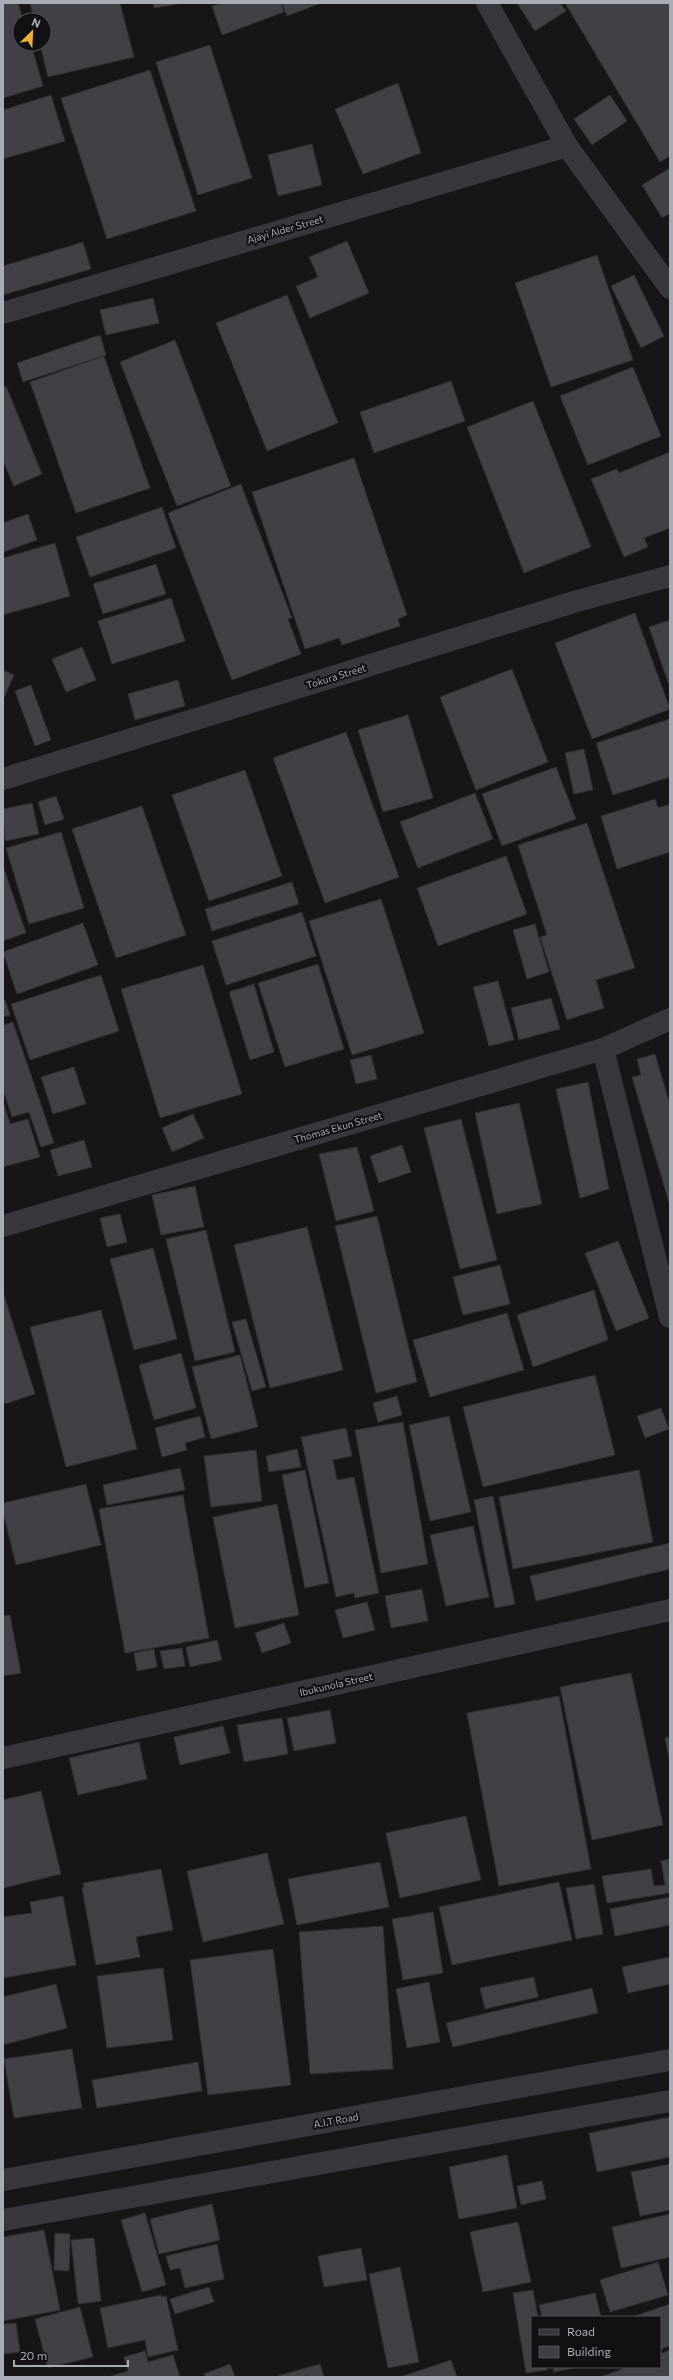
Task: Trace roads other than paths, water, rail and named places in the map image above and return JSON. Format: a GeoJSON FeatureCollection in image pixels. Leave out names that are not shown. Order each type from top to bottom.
{"type":"FeatureCollection","features":[{"type":"Feature","properties":{"kind":"street"},"geometry":{"type":"LineString","coordinates":[[488,3],[567,146],[670,288]]}},
{"type":"Feature","properties":{"kind":"street","name":"Ajayi Alder Street"},"geometry":{"type":"LineString","coordinates":[[3,313],[567,146]]}},
{"type":"Feature","properties":{"kind":"street","name":"Tokura Street"},"geometry":{"type":"LineString","coordinates":[[3,779],[577,601],[670,576]]}},
{"type":"Feature","properties":{"kind":"street","name":"Thomas Ekun Street"},"geometry":{"type":"LineString","coordinates":[[3,1226],[603,1049],[670,1019]]}},
{"type":"Feature","properties":{"kind":"street"},"geometry":{"type":"LineString","coordinates":[[603,1049],[670,1317]]}},
{"type":"Feature","properties":{"kind":"street","name":"Ibukunola Street"},"geometry":{"type":"LineString","coordinates":[[3,1758],[670,1610]]}},
{"type":"Feature","properties":{"kind":"street","name":"A.I.T Road"},"geometry":{"type":"LineString","coordinates":[[3,2180],[670,2060]]}},
{"type":"Feature","properties":{"kind":"street"},"geometry":{"type":"LineString","coordinates":[[3,2220],[670,2101]]}}]}
